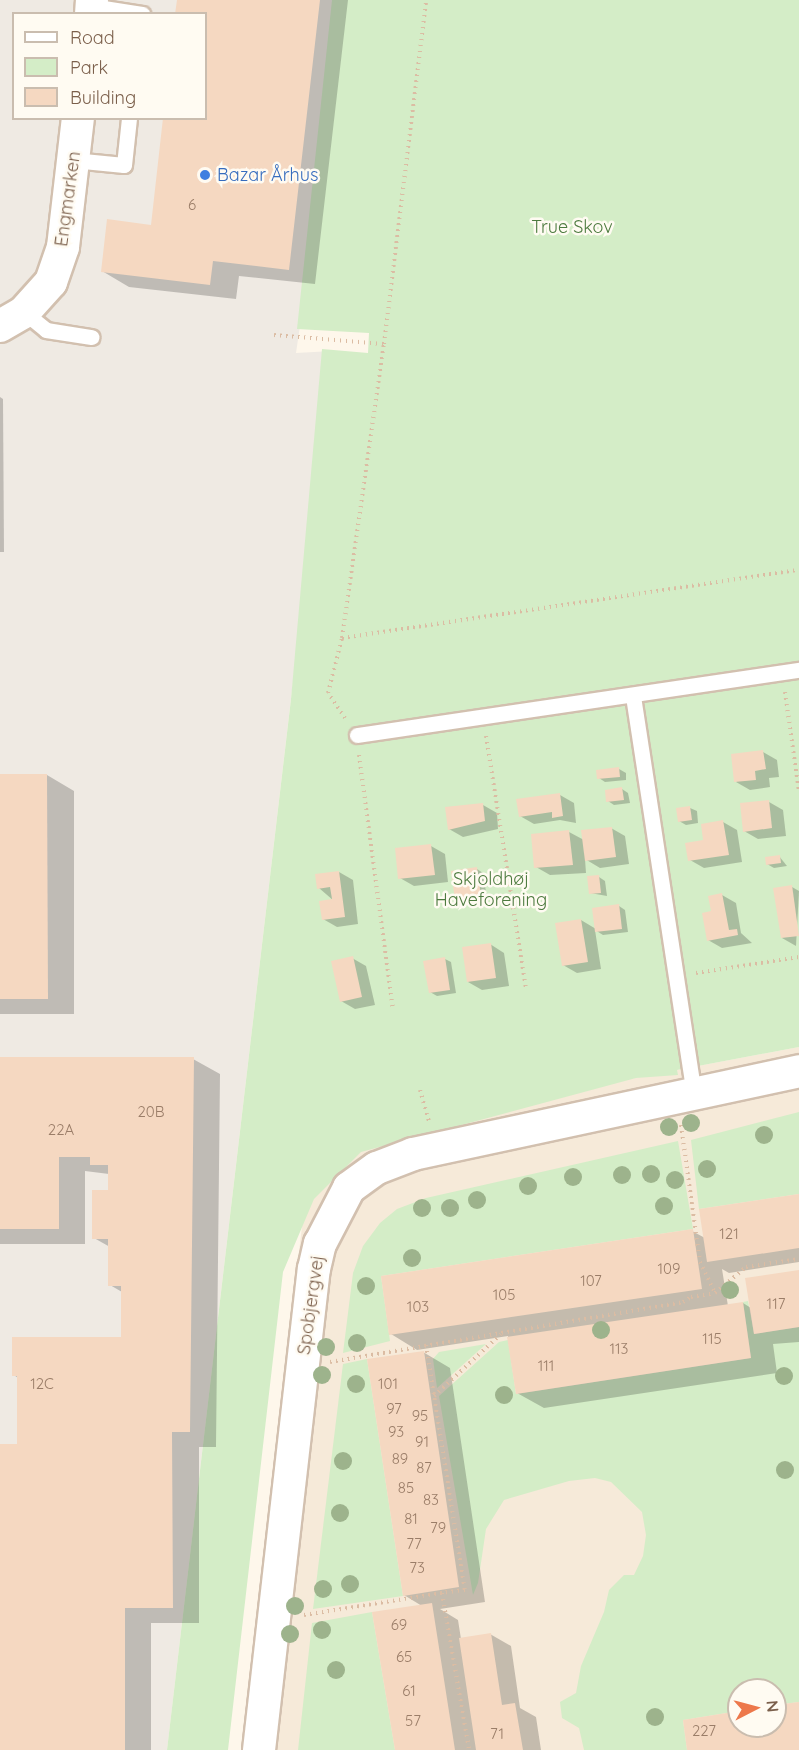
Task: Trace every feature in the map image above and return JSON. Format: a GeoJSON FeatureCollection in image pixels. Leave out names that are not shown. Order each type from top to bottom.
{"type":"FeatureCollection","features":[{"type":"Feature","properties":{"kind":"street","name":"Engmarken"},"geometry":{"type":"LineString","coordinates":[[12,319],[51,282],[63,247],[78,120]]}},
{"type":"Feature","properties":{"kind":"street","name":"Spobjergvej"},"geometry":{"type":"LineString","coordinates":[[259,1750],[303,1367],[320,1244],[349,1188],[377,1168],[413,1154],[799,1071]]}},
{"type":"Feature","properties":{"kind":"lane"},"geometry":{"type":"LineString","coordinates":[[91,6],[129,12]]}},
{"type":"Feature","properties":{"kind":"lane"},"geometry":{"type":"LineString","coordinates":[[73,160],[124,165],[129,120]]}},
{"type":"Feature","properties":{"kind":"lane"},"geometry":{"type":"LineString","coordinates":[[12,319],[46,330],[91,337]]}},
{"type":"Feature","properties":{"kind":"lane"},"geometry":{"type":"LineString","coordinates":[[357,735],[483,719],[799,670]]}},
{"type":"Feature","properties":{"kind":"lane"},"geometry":{"type":"LineString","coordinates":[[633,696],[676,976],[685,1095]]}},
{"type":"Feature","properties":{"kind":"path"},"geometry":{"type":"LineString","coordinates":[[393,1011],[357,735],[328,693],[342,638],[384,344],[426,0]]}},
{"type":"Feature","properties":{"kind":"path"},"geometry":{"type":"LineString","coordinates":[[274,335],[384,344]]}},
{"type":"Feature","properties":{"kind":"path"},"geometry":{"type":"LineString","coordinates":[[342,638],[799,570]]}},
{"type":"Feature","properties":{"kind":"path"},"geometry":{"type":"LineString","coordinates":[[782,673],[799,792]]}},
{"type":"Feature","properties":{"kind":"path"},"geometry":{"type":"LineString","coordinates":[[483,719],[526,987]]}},
{"type":"Feature","properties":{"kind":"path"},"geometry":{"type":"LineString","coordinates":[[676,976],[799,957]]}},
{"type":"Feature","properties":{"kind":"path"},"geometry":{"type":"LineString","coordinates":[[685,1095],[699,1262],[715,1293]]}},
{"type":"Feature","properties":{"kind":"path"},"geometry":{"type":"LineString","coordinates":[[303,1367],[683,1302],[691,1297],[715,1293],[746,1267],[799,1259]]}},
{"type":"Feature","properties":{"kind":"path"},"geometry":{"type":"LineString","coordinates":[[433,1397],[502,1332]]}},
{"type":"Feature","properties":{"kind":"path"},"geometry":{"type":"LineString","coordinates":[[275,1620],[465,1590],[426,1345]]}},
{"type":"Feature","properties":{"kind":"path"},"geometry":{"type":"LineString","coordinates":[[442,1593],[469,1750]]}},
{"type":"Feature","properties":{"kind":"shaded area"},"geometry":{"type":"Polygon","coordinates":[[[0,0],[348,0],[296,353],[332,351],[167,1750],[0,1750],[0,0]]]}},
{"type":"Feature","properties":{"kind":"shaded area"},"geometry":{"type":"Polygon","coordinates":[[[799,1047],[799,1750],[242,1750],[312,1139],[799,1047]]]}},
{"type":"Feature","properties":{"kind":"green space"},"geometry":{"type":"Polygon","coordinates":[[[332,0],[799,0],[799,1047],[677,1070],[678,1075],[636,1078],[361,1152],[314,1199],[283,1272],[228,1750],[167,1750],[291,699],[322,349],[368,353],[369,333],[297,329],[332,0]]]}},
{"type":"Feature","properties":{"kind":"green space"},"geometry":{"type":"Polygon","coordinates":[[[799,1112],[799,1194],[699,1209],[691,1140],[799,1112]]]}},
{"type":"Feature","properties":{"kind":"green space"},"geometry":{"type":"Polygon","coordinates":[[[678,1141],[693,1229],[381,1276],[390,1341],[343,1353],[353,1273],[363,1246],[380,1223],[397,1209],[426,1198],[678,1141]]]}},
{"type":"Feature","properties":{"kind":"green space"},"geometry":{"type":"Polygon","coordinates":[[[748,1301],[754,1334],[799,1327],[799,1702],[787,1704],[787,1678],[727,1678],[727,1713],[683,1720],[687,1750],[584,1750],[579,1728],[562,1718],[560,1702],[576,1693],[581,1666],[604,1612],[609,1590],[624,1575],[634,1575],[643,1556],[646,1535],[642,1512],[611,1482],[595,1478],[569,1481],[504,1500],[486,1529],[478,1583],[473,1595],[439,1396],[499,1342],[508,1340],[516,1394],[751,1358],[743,1302],[748,1301]]]}},
{"type":"Feature","properties":{"kind":"green space"},"geometry":{"type":"Polygon","coordinates":[[[486,1344],[437,1388],[433,1359],[439,1352],[486,1344]]]}},
{"type":"Feature","properties":{"kind":"green space"},"geometry":{"type":"Polygon","coordinates":[[[367,1359],[403,1596],[313,1609],[343,1364],[367,1359]]]}},
{"type":"Feature","properties":{"kind":"green space"},"geometry":{"type":"Polygon","coordinates":[[[372,1612],[395,1750],[298,1750],[312,1623],[372,1612]]]}},
{"type":"Feature","properties":{"kind":"building"},"geometry":{"type":"Polygon","coordinates":[[[177,0],[320,0],[289,270],[213,261],[210,285],[101,272],[107,219],[151,225],[163,120],[207,120],[207,12],[175,12],[177,0]]]}},
{"type":"Feature","properties":{"kind":"building"},"geometry":{"type":"Polygon","coordinates":[[[763,750],[766,769],[755,771],[756,780],[734,782],[731,754],[763,750]]]}},
{"type":"Feature","properties":{"kind":"building"},"geometry":{"type":"Polygon","coordinates":[[[619,767],[620,777],[597,779],[596,770],[619,767]]]}},
{"type":"Feature","properties":{"kind":"building"},"geometry":{"type":"Polygon","coordinates":[[[0,774],[47,774],[48,999],[0,999],[0,774]]]}},
{"type":"Feature","properties":{"kind":"building"},"geometry":{"type":"Polygon","coordinates":[[[622,787],[624,800],[606,802],[605,790],[622,787]]]}},
{"type":"Feature","properties":{"kind":"building"},"geometry":{"type":"Polygon","coordinates":[[[560,793],[563,816],[552,818],[552,812],[519,817],[516,799],[560,793]]]}},
{"type":"Feature","properties":{"kind":"building"},"geometry":{"type":"Polygon","coordinates":[[[769,800],[772,828],[743,832],[740,803],[769,800]]]}},
{"type":"Feature","properties":{"kind":"building"},"geometry":{"type":"Polygon","coordinates":[[[483,803],[485,821],[448,830],[445,807],[483,803]]]}},
{"type":"Feature","properties":{"kind":"building"},"geometry":{"type":"Polygon","coordinates":[[[690,806],[692,820],[678,822],[676,808],[690,806]]]}},
{"type":"Feature","properties":{"kind":"building"},"geometry":{"type":"Polygon","coordinates":[[[723,820],[729,855],[688,861],[685,843],[703,840],[701,824],[723,820]]]}},
{"type":"Feature","properties":{"kind":"building"},"geometry":{"type":"Polygon","coordinates":[[[612,827],[616,857],[585,861],[581,830],[612,827]]]}},
{"type":"Feature","properties":{"kind":"building"},"geometry":{"type":"Polygon","coordinates":[[[569,830],[573,865],[534,868],[531,834],[569,830]]]}},
{"type":"Feature","properties":{"kind":"building"},"geometry":{"type":"Polygon","coordinates":[[[431,844],[435,875],[398,879],[395,848],[431,844]]]}},
{"type":"Feature","properties":{"kind":"building"},"geometry":{"type":"Polygon","coordinates":[[[780,855],[781,863],[766,865],[765,857],[780,855]]]}},
{"type":"Feature","properties":{"kind":"building"},"geometry":{"type":"Polygon","coordinates":[[[477,867],[481,896],[455,900],[451,871],[477,867]]]}},
{"type":"Feature","properties":{"kind":"building"},"geometry":{"type":"Polygon","coordinates":[[[339,871],[345,917],[322,920],[319,901],[332,899],[330,887],[317,889],[315,874],[339,871]]]}},
{"type":"Feature","properties":{"kind":"building"},"geometry":{"type":"Polygon","coordinates":[[[599,875],[601,893],[589,894],[587,876],[599,875]]]}},
{"type":"Feature","properties":{"kind":"building"},"geometry":{"type":"Polygon","coordinates":[[[792,885],[799,936],[781,938],[773,888],[792,885]]]}},
{"type":"Feature","properties":{"kind":"building"},"geometry":{"type":"Polygon","coordinates":[[[722,893],[729,930],[737,929],[738,935],[707,941],[702,913],[711,911],[708,896],[722,893]]]}},
{"type":"Feature","properties":{"kind":"building"},"geometry":{"type":"Polygon","coordinates":[[[619,904],[622,929],[595,932],[592,908],[619,904]]]}},
{"type":"Feature","properties":{"kind":"building"},"geometry":{"type":"Polygon","coordinates":[[[581,919],[588,962],[562,966],[555,923],[581,919]]]}},
{"type":"Feature","properties":{"kind":"building"},"geometry":{"type":"Polygon","coordinates":[[[491,943],[496,978],[467,982],[462,947],[491,943]]]}},
{"type":"Feature","properties":{"kind":"building"},"geometry":{"type":"Polygon","coordinates":[[[353,956],[362,997],[340,1002],[331,961],[353,956]]]}},
{"type":"Feature","properties":{"kind":"building"},"geometry":{"type":"Polygon","coordinates":[[[445,957],[450,990],[429,993],[423,961],[445,957]]]}},
{"type":"Feature","properties":{"kind":"building"},"geometry":{"type":"Polygon","coordinates":[[[0,1057],[194,1057],[190,1432],[172,1432],[173,1608],[125,1608],[125,1750],[0,1750],[0,1444],[17,1444],[17,1376],[12,1376],[12,1337],[121,1337],[121,1286],[108,1286],[108,1239],[92,1239],[92,1190],[108,1190],[108,1165],[90,1165],[90,1157],[59,1157],[59,1229],[0,1229],[0,1057]]]}},
{"type":"Feature","properties":{"kind":"building"},"geometry":{"type":"Polygon","coordinates":[[[799,1194],[799,1248],[707,1262],[699,1209],[799,1194]]]}},
{"type":"Feature","properties":{"kind":"building"},"geometry":{"type":"Polygon","coordinates":[[[693,1229],[702,1289],[389,1335],[381,1276],[693,1229]]]}},
{"type":"Feature","properties":{"kind":"building"},"geometry":{"type":"Polygon","coordinates":[[[799,1270],[799,1327],[754,1334],[745,1278],[799,1270]]]}},
{"type":"Feature","properties":{"kind":"building"},"geometry":{"type":"Polygon","coordinates":[[[743,1302],[751,1358],[516,1394],[507,1337],[743,1302]]]}},
{"type":"Feature","properties":{"kind":"building"},"geometry":{"type":"Polygon","coordinates":[[[424,1351],[459,1587],[403,1596],[367,1359],[424,1351]]]}},
{"type":"Feature","properties":{"kind":"building"},"geometry":{"type":"Polygon","coordinates":[[[432,1603],[455,1750],[395,1750],[372,1612],[432,1603]]]}},
{"type":"Feature","properties":{"kind":"building"},"geometry":{"type":"Polygon","coordinates":[[[491,1633],[502,1705],[515,1703],[523,1750],[476,1750],[459,1638],[491,1633]]]}},
{"type":"Feature","properties":{"kind":"building"},"geometry":{"type":"Polygon","coordinates":[[[799,1702],[799,1750],[687,1750],[683,1720],[727,1713],[727,1738],[787,1738],[787,1704],[799,1702]]]}},
{"type":"Feature","properties":{"kind":"place","name":"Bazar Århus"},"geometry":{"type":"Point","coordinates":[205,175]}},
{"type":"Feature","properties":{"kind":"park label","name":"True Skov"},"geometry":{"type":"Point","coordinates":[572,227]}},
{"type":"Feature","properties":{"kind":"park label","name":"Skjoldhøj Haveforening"},"geometry":{"type":"Point","coordinates":[491,890]}}]}
